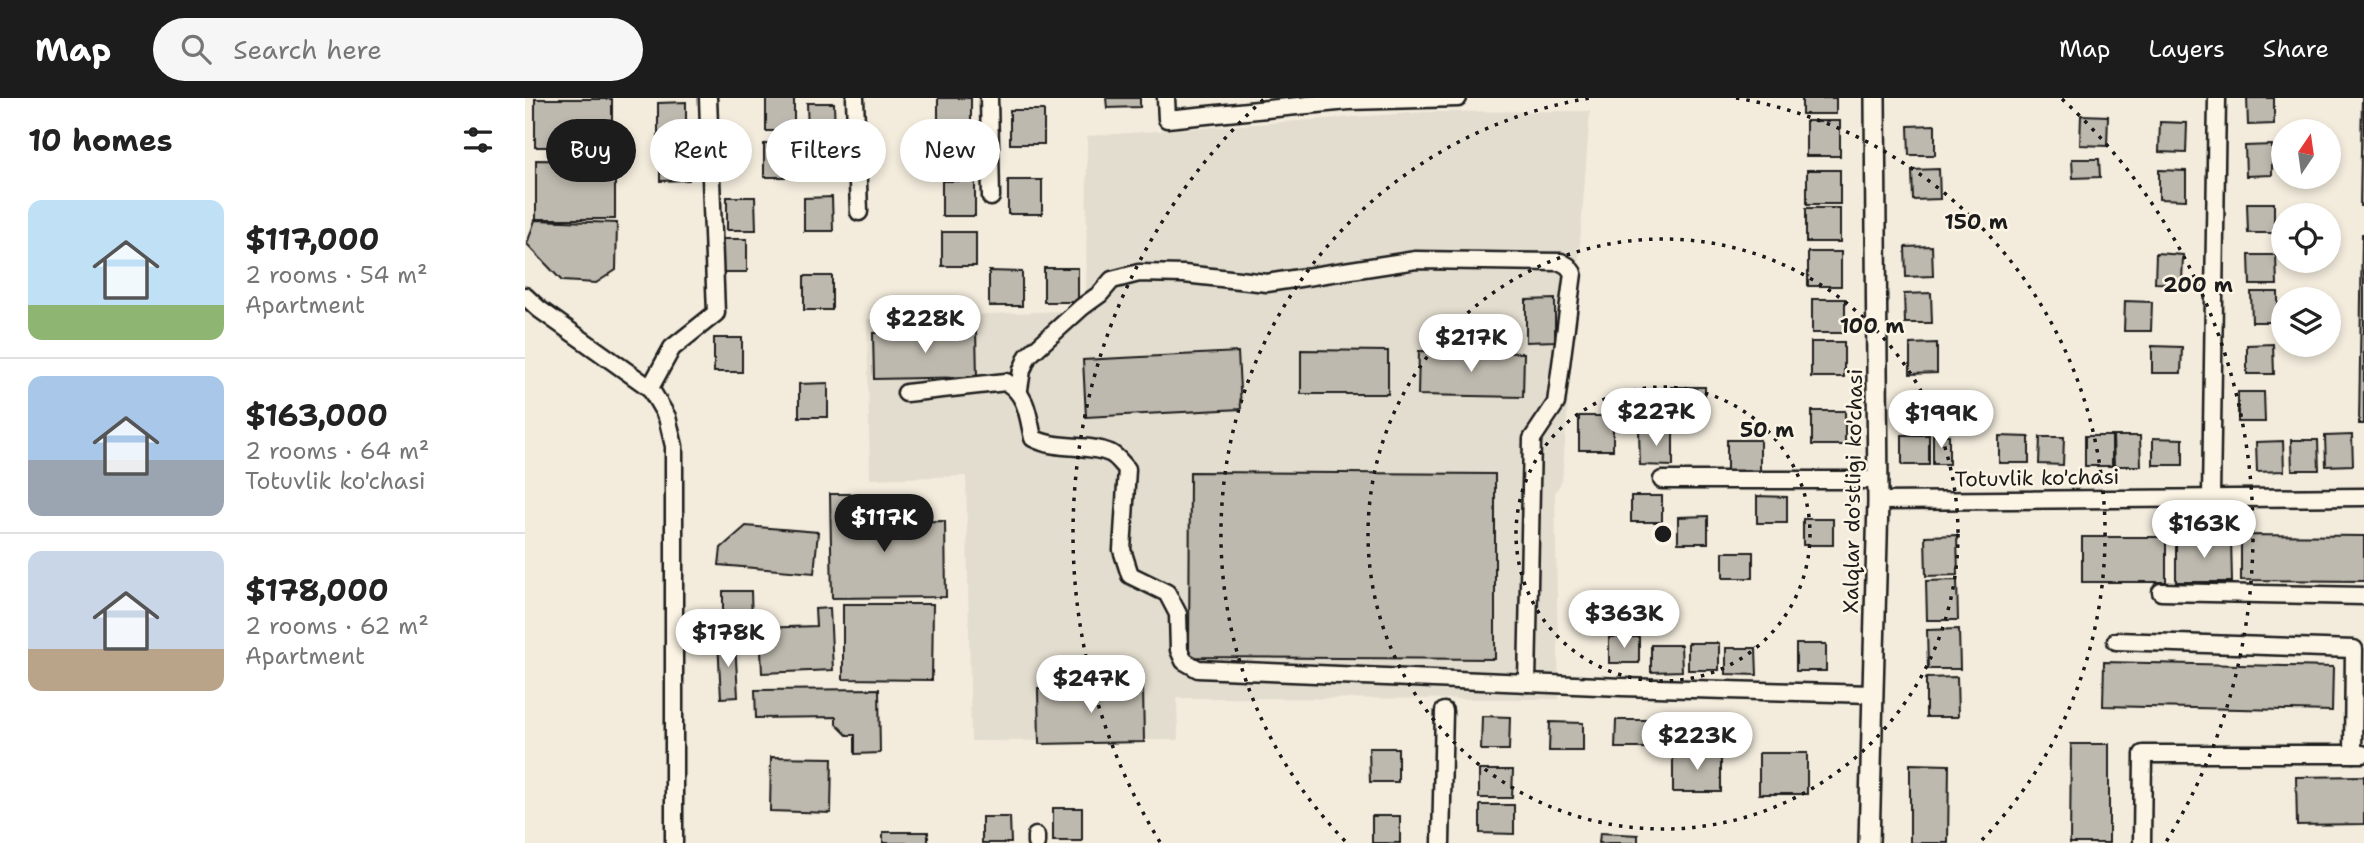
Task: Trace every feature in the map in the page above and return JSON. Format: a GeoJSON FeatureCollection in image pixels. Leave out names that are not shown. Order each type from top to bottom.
{"type":"FeatureCollection","features":[{"type":"Feature","properties":{"kind":"street"},"geometry":{"type":"LineString","coordinates":[[650,388],[672,348],[716,313],[708,98]]}},
{"type":"Feature","properties":{"kind":"street"},"geometry":{"type":"LineString","coordinates":[[855,98],[859,212]]}},
{"type":"Feature","properties":{"kind":"street"},"geometry":{"type":"LineString","coordinates":[[989,98],[991,197]]}},
{"type":"Feature","properties":{"kind":"street"},"geometry":{"type":"LineString","coordinates":[[1166,98],[1167,119],[1348,99],[1458,98]]}},
{"type":"Feature","properties":{"kind":"street","name":"Xalqlar do'stligi ko'chasi"},"geometry":{"type":"LineString","coordinates":[[1869,843],[1878,501],[1875,98]]}},
{"type":"Feature","properties":{"kind":"street"},"geometry":{"type":"LineString","coordinates":[[2211,497],[2217,98]]}},
{"type":"Feature","properties":{"kind":"street"},"geometry":{"type":"LineString","coordinates":[[1019,389],[1022,370],[1028,356],[1100,294],[1112,280],[1139,273],[1184,274],[1267,283],[1416,260],[1561,262],[1568,266],[1573,273],[1556,403],[1532,439],[1527,683]]}},
{"type":"Feature","properties":{"kind":"street"},"geometry":{"type":"LineString","coordinates":[[525,296],[650,388],[667,417],[674,446],[674,843]]}},
{"type":"Feature","properties":{"kind":"street"},"geometry":{"type":"LineString","coordinates":[[906,393],[1006,382],[1019,389],[1025,401],[1033,438],[1045,444],[1112,454],[1127,469],[1122,550],[1130,575],[1167,593],[1178,614],[1179,650],[1184,661],[1198,669],[1622,687],[1872,694]]}},
{"type":"Feature","properties":{"kind":"street"},"geometry":{"type":"LineString","coordinates":[[1662,480],[1878,480]]}},
{"type":"Feature","properties":{"kind":"street","name":"Totuvlik ko'chasi"},"geometry":{"type":"LineString","coordinates":[[1878,501],[2364,497]]}},
{"type":"Feature","properties":{"kind":"street"},"geometry":{"type":"LineString","coordinates":[[2161,593],[2364,596]]}},
{"type":"Feature","properties":{"kind":"street"},"geometry":{"type":"LineString","coordinates":[[2116,641],[2354,649],[2359,754],[2143,754],[2142,843]]}},
{"type":"Feature","properties":{"kind":"street"},"geometry":{"type":"LineString","coordinates":[[1441,843],[1444,711]]}},
{"type":"Feature","properties":{"kind":"shaded area"},"geometry":{"type":"Polygon","coordinates":[[[1590,111],[1562,481],[1555,493],[1559,699],[1177,698],[1178,740],[971,741],[966,476],[870,479],[867,319],[1086,310],[1087,136],[1425,112],[1590,111]]]}},
{"type":"Feature","properties":{"kind":"building"},"geometry":{"type":"Polygon","coordinates":[[[766,98],[794,98],[794,119],[766,119],[766,98]]]}},
{"type":"Feature","properties":{"kind":"building"},"geometry":{"type":"Polygon","coordinates":[[[938,98],[971,98],[971,119],[938,119],[938,98]]]}},
{"type":"Feature","properties":{"kind":"building"},"geometry":{"type":"Polygon","coordinates":[[[1106,98],[1140,98],[1140,107],[1107,108],[1106,98]]]}},
{"type":"Feature","properties":{"kind":"building"},"geometry":{"type":"Polygon","coordinates":[[[1802,98],[1836,98],[1836,114],[1802,114],[1802,98]]]}},
{"type":"Feature","properties":{"kind":"building"},"geometry":{"type":"Polygon","coordinates":[[[2247,98],[2274,98],[2274,119],[2271,119],[2271,124],[2248,125],[2247,98]]]}},
{"type":"Feature","properties":{"kind":"building"},"geometry":{"type":"Polygon","coordinates":[[[2362,98],[2364,206],[2360,206],[2362,98]]]}},
{"type":"Feature","properties":{"kind":"building"},"geometry":{"type":"Polygon","coordinates":[[[535,99],[612,99],[612,119],[546,119],[546,147],[535,147],[535,99]]]}},
{"type":"Feature","properties":{"kind":"building"},"geometry":{"type":"Polygon","coordinates":[[[686,102],[686,119],[658,119],[658,103],[686,102]]]}},
{"type":"Feature","properties":{"kind":"building"},"geometry":{"type":"Polygon","coordinates":[[[807,103],[834,103],[835,119],[808,119],[807,103]]]}},
{"type":"Feature","properties":{"kind":"building"},"geometry":{"type":"Polygon","coordinates":[[[1010,110],[1044,110],[1044,144],[1010,144],[1010,110]]]}},
{"type":"Feature","properties":{"kind":"building"},"geometry":{"type":"Polygon","coordinates":[[[2081,115],[2108,116],[2107,146],[2080,145],[2081,115]]]}},
{"type":"Feature","properties":{"kind":"building"},"geometry":{"type":"Polygon","coordinates":[[[1806,121],[1840,121],[1840,156],[1806,156],[1806,121]]]}},
{"type":"Feature","properties":{"kind":"building"},"geometry":{"type":"Polygon","coordinates":[[[2160,122],[2187,123],[2186,153],[2159,152],[2160,122]]]}},
{"type":"Feature","properties":{"kind":"building"},"geometry":{"type":"Polygon","coordinates":[[[1935,125],[1935,155],[1909,155],[1908,126],[1935,125]]]}},
{"type":"Feature","properties":{"kind":"building"},"geometry":{"type":"Polygon","coordinates":[[[766,144],[766,177],[764,177],[766,144]]]}},
{"type":"Feature","properties":{"kind":"building"},"geometry":{"type":"Polygon","coordinates":[[[2271,145],[2271,175],[2246,176],[2245,146],[2271,145]]]}},
{"type":"Feature","properties":{"kind":"building"},"geometry":{"type":"Polygon","coordinates":[[[2072,159],[2099,159],[2100,177],[2073,178],[2072,159]]]}},
{"type":"Feature","properties":{"kind":"building"},"geometry":{"type":"Polygon","coordinates":[[[536,160],[546,160],[546,182],[615,182],[615,219],[536,219],[536,160]]]}},
{"type":"Feature","properties":{"kind":"building"},"geometry":{"type":"Polygon","coordinates":[[[1939,169],[1940,199],[1913,200],[1912,170],[1939,169]]]}},
{"type":"Feature","properties":{"kind":"building"},"geometry":{"type":"Polygon","coordinates":[[[1807,170],[1840,170],[1840,204],[1807,204],[1807,170]]]}},
{"type":"Feature","properties":{"kind":"building"},"geometry":{"type":"Polygon","coordinates":[[[2159,170],[2186,171],[2186,200],[2159,199],[2159,170]]]}},
{"type":"Feature","properties":{"kind":"building"},"geometry":{"type":"Polygon","coordinates":[[[1008,180],[1042,180],[1042,214],[1008,214],[1008,180]]]}},
{"type":"Feature","properties":{"kind":"building"},"geometry":{"type":"Polygon","coordinates":[[[942,182],[975,182],[975,216],[942,216],[942,182]]]}},
{"type":"Feature","properties":{"kind":"building"},"geometry":{"type":"Polygon","coordinates":[[[727,197],[755,197],[756,230],[727,230],[727,197]]]}},
{"type":"Feature","properties":{"kind":"building"},"geometry":{"type":"Polygon","coordinates":[[[832,197],[833,231],[804,231],[804,198],[832,197]]]}},
{"type":"Feature","properties":{"kind":"building"},"geometry":{"type":"Polygon","coordinates":[[[2247,203],[2271,203],[2271,233],[2248,233],[2247,203]]]}},
{"type":"Feature","properties":{"kind":"building"},"geometry":{"type":"Polygon","coordinates":[[[1806,208],[1840,208],[1840,242],[1806,242],[1806,208]]]}},
{"type":"Feature","properties":{"kind":"building"},"geometry":{"type":"Polygon","coordinates":[[[535,220],[617,223],[616,270],[596,283],[562,281],[527,244],[535,220]]]}},
{"type":"Feature","properties":{"kind":"building"},"geometry":{"type":"Polygon","coordinates":[[[942,232],[976,232],[976,266],[942,266],[942,232]]]}},
{"type":"Feature","properties":{"kind":"building"},"geometry":{"type":"Polygon","coordinates":[[[2362,234],[2364,424],[2359,424],[2362,234]]]}},
{"type":"Feature","properties":{"kind":"building"},"geometry":{"type":"Polygon","coordinates":[[[719,239],[747,239],[747,272],[719,272],[719,239]]]}},
{"type":"Feature","properties":{"kind":"building"},"geometry":{"type":"Polygon","coordinates":[[[1932,246],[1933,276],[1906,277],[1905,247],[1932,246]]]}},
{"type":"Feature","properties":{"kind":"building"},"geometry":{"type":"Polygon","coordinates":[[[1808,252],[1841,252],[1841,286],[1808,286],[1808,252]]]}},
{"type":"Feature","properties":{"kind":"building"},"geometry":{"type":"Polygon","coordinates":[[[2156,253],[2183,255],[2182,284],[2155,283],[2156,253]]]}},
{"type":"Feature","properties":{"kind":"building"},"geometry":{"type":"Polygon","coordinates":[[[2249,255],[2271,255],[2271,273],[2277,273],[2277,285],[2250,285],[2249,255]]]}},
{"type":"Feature","properties":{"kind":"building"},"geometry":{"type":"Polygon","coordinates":[[[1044,268],[1078,268],[1078,302],[1044,302],[1044,268]]]}},
{"type":"Feature","properties":{"kind":"building"},"geometry":{"type":"Polygon","coordinates":[[[989,271],[1022,272],[1022,306],[989,306],[989,271]]]}},
{"type":"Feature","properties":{"kind":"building"},"geometry":{"type":"Polygon","coordinates":[[[804,276],[832,276],[832,310],[804,310],[804,276]]]}},
{"type":"Feature","properties":{"kind":"building"},"geometry":{"type":"Polygon","coordinates":[[[2251,292],[2271,292],[2271,322],[2252,322],[2251,292]]]}},
{"type":"Feature","properties":{"kind":"building"},"geometry":{"type":"Polygon","coordinates":[[[1931,293],[1932,323],[1905,323],[1904,294],[1931,293]]]}},
{"type":"Feature","properties":{"kind":"building"},"geometry":{"type":"Polygon","coordinates":[[[1555,299],[1555,341],[1526,342],[1526,300],[1555,299]]]}},
{"type":"Feature","properties":{"kind":"building"},"geometry":{"type":"Polygon","coordinates":[[[1812,299],[1845,299],[1845,333],[1812,333],[1812,299]]]}},
{"type":"Feature","properties":{"kind":"building"},"geometry":{"type":"Polygon","coordinates":[[[2125,301],[2152,302],[2151,331],[2124,331],[2125,301]]]}},
{"type":"Feature","properties":{"kind":"building"},"geometry":{"type":"Polygon","coordinates":[[[976,331],[977,377],[874,379],[873,333],[976,331]]]}},
{"type":"Feature","properties":{"kind":"building"},"geometry":{"type":"Polygon","coordinates":[[[714,338],[742,338],[742,372],[714,372],[714,338]]]}},
{"type":"Feature","properties":{"kind":"building"},"geometry":{"type":"Polygon","coordinates":[[[1811,342],[1844,342],[1844,377],[1811,377],[1811,342]]]}},
{"type":"Feature","properties":{"kind":"building"},"geometry":{"type":"Polygon","coordinates":[[[1937,343],[1937,373],[1910,374],[1910,344],[1937,343]]]}},
{"type":"Feature","properties":{"kind":"building"},"geometry":{"type":"Polygon","coordinates":[[[2271,344],[2274,374],[2247,374],[2247,345],[2271,344]]]}},
{"type":"Feature","properties":{"kind":"building"},"geometry":{"type":"Polygon","coordinates":[[[2152,346],[2182,347],[2181,373],[2152,373],[2152,346]]]}},
{"type":"Feature","properties":{"kind":"building"},"geometry":{"type":"Polygon","coordinates":[[[1301,350],[1388,351],[1388,394],[1301,394],[1301,350]]]}},
{"type":"Feature","properties":{"kind":"building"},"geometry":{"type":"Polygon","coordinates":[[[1419,351],[1524,353],[1523,397],[1418,395],[1419,351]]]}},
{"type":"Feature","properties":{"kind":"building"},"geometry":{"type":"Polygon","coordinates":[[[1238,352],[1241,409],[1086,417],[1083,360],[1238,352]]]}},
{"type":"Feature","properties":{"kind":"building"},"geometry":{"type":"Polygon","coordinates":[[[828,383],[828,417],[799,417],[799,384],[828,383]]]}},
{"type":"Feature","properties":{"kind":"building"},"geometry":{"type":"Polygon","coordinates":[[[1671,387],[1705,387],[1705,421],[1671,422],[1671,387]]]}},
{"type":"Feature","properties":{"kind":"building"},"geometry":{"type":"Polygon","coordinates":[[[2238,392],[2264,392],[2265,422],[2238,422],[2238,392]]]}},
{"type":"Feature","properties":{"kind":"building"},"geometry":{"type":"Polygon","coordinates":[[[1812,411],[1845,411],[1845,445],[1812,445],[1812,411]]]}},
{"type":"Feature","properties":{"kind":"building"},"geometry":{"type":"Polygon","coordinates":[[[1579,416],[1613,416],[1613,450],[1579,450],[1579,416]]]}},
{"type":"Feature","properties":{"kind":"building"},"geometry":{"type":"Polygon","coordinates":[[[1639,431],[1673,431],[1673,466],[1640,465],[1639,431]]]}},
{"type":"Feature","properties":{"kind":"building"},"geometry":{"type":"Polygon","coordinates":[[[1902,435],[1929,435],[1929,465],[1902,465],[1902,435]]]}},
{"type":"Feature","properties":{"kind":"building"},"geometry":{"type":"Polygon","coordinates":[[[1933,435],[1949,435],[1949,464],[1933,464],[1933,435]]]}},
{"type":"Feature","properties":{"kind":"building"},"geometry":{"type":"Polygon","coordinates":[[[2352,435],[2353,465],[2326,466],[2325,436],[2352,435]]]}},
{"type":"Feature","properties":{"kind":"building"},"geometry":{"type":"Polygon","coordinates":[[[1999,436],[2029,437],[2029,463],[1999,463],[1999,436]]]}},
{"type":"Feature","properties":{"kind":"building"},"geometry":{"type":"Polygon","coordinates":[[[2085,436],[2112,436],[2112,466],[2085,466],[2085,436]]]}},
{"type":"Feature","properties":{"kind":"building"},"geometry":{"type":"Polygon","coordinates":[[[2113,436],[2140,436],[2141,466],[2114,466],[2113,436]]]}},
{"type":"Feature","properties":{"kind":"building"},"geometry":{"type":"Polygon","coordinates":[[[2040,437],[2064,437],[2063,465],[2039,464],[2040,437]]]}},
{"type":"Feature","properties":{"kind":"building"},"geometry":{"type":"Polygon","coordinates":[[[2153,438],[2183,439],[2183,465],[2153,465],[2153,438]]]}},
{"type":"Feature","properties":{"kind":"building"},"geometry":{"type":"Polygon","coordinates":[[[1727,440],[1760,440],[1760,474],[1727,474],[1727,440]]]}},
{"type":"Feature","properties":{"kind":"building"},"geometry":{"type":"Polygon","coordinates":[[[2291,440],[2318,440],[2319,470],[2292,470],[2291,440]]]}},
{"type":"Feature","properties":{"kind":"building"},"geometry":{"type":"Polygon","coordinates":[[[2283,441],[2284,471],[2257,472],[2256,442],[2283,441]]]}},
{"type":"Feature","properties":{"kind":"building"},"geometry":{"type":"Polygon","coordinates":[[[1190,472],[1495,474],[1495,659],[1189,657],[1190,472]]]}},
{"type":"Feature","properties":{"kind":"building"},"geometry":{"type":"Polygon","coordinates":[[[830,494],[871,494],[871,522],[945,521],[946,597],[832,598],[830,494]]]}},
{"type":"Feature","properties":{"kind":"building"},"geometry":{"type":"Polygon","coordinates":[[[1631,496],[1662,496],[1662,522],[1631,522],[1631,496]]]}},
{"type":"Feature","properties":{"kind":"building"},"geometry":{"type":"Polygon","coordinates":[[[1757,496],[1787,497],[1787,523],[1757,523],[1757,496]]]}},
{"type":"Feature","properties":{"kind":"building"},"geometry":{"type":"Polygon","coordinates":[[[1708,516],[1708,543],[1678,543],[1678,517],[1708,516]]]}},
{"type":"Feature","properties":{"kind":"building"},"geometry":{"type":"Polygon","coordinates":[[[1803,519],[1833,519],[1833,545],[1803,545],[1803,519]]]}},
{"type":"Feature","properties":{"kind":"building"},"geometry":{"type":"Polygon","coordinates":[[[746,526],[818,532],[814,573],[719,565],[721,548],[746,526]]]}},
{"type":"Feature","properties":{"kind":"building"},"geometry":{"type":"Polygon","coordinates":[[[1957,535],[1958,575],[1926,576],[1925,536],[1957,535]]]}},
{"type":"Feature","properties":{"kind":"building"},"geometry":{"type":"Polygon","coordinates":[[[2241,535],[2364,536],[2364,581],[2241,580],[2241,535]]]}},
{"type":"Feature","properties":{"kind":"building"},"geometry":{"type":"Polygon","coordinates":[[[2082,537],[2166,537],[2166,582],[2082,582],[2082,537]]]}},
{"type":"Feature","properties":{"kind":"building"},"geometry":{"type":"Polygon","coordinates":[[[2176,537],[2231,537],[2232,582],[2176,582],[2176,537]]]}},
{"type":"Feature","properties":{"kind":"building"},"geometry":{"type":"Polygon","coordinates":[[[1723,552],[1753,552],[1753,578],[1723,578],[1723,552]]]}},
{"type":"Feature","properties":{"kind":"building"},"geometry":{"type":"Polygon","coordinates":[[[1957,580],[1958,620],[1927,620],[1926,581],[1957,580]]]}},
{"type":"Feature","properties":{"kind":"building"},"geometry":{"type":"Polygon","coordinates":[[[723,591],[751,591],[752,624],[723,624],[723,591]]]}},
{"type":"Feature","properties":{"kind":"building"},"geometry":{"type":"Polygon","coordinates":[[[843,604],[933,604],[932,680],[843,679],[843,604]]]}},
{"type":"Feature","properties":{"kind":"building"},"geometry":{"type":"Polygon","coordinates":[[[830,608],[833,670],[762,673],[760,628],[816,626],[815,609],[830,608]]]}},
{"type":"Feature","properties":{"kind":"building"},"geometry":{"type":"Polygon","coordinates":[[[1959,629],[1960,669],[1928,669],[1927,630],[1959,629]]]}},
{"type":"Feature","properties":{"kind":"building"},"geometry":{"type":"Polygon","coordinates":[[[1609,637],[1639,637],[1639,663],[1609,663],[1609,637]]]}},
{"type":"Feature","properties":{"kind":"building"},"geometry":{"type":"Polygon","coordinates":[[[735,640],[738,697],[721,698],[718,641],[735,640]]]}},
{"type":"Feature","properties":{"kind":"building"},"geometry":{"type":"Polygon","coordinates":[[[1688,643],[1719,643],[1719,670],[1688,670],[1688,643]]]}},
{"type":"Feature","properties":{"kind":"building"},"geometry":{"type":"Polygon","coordinates":[[[1796,644],[1826,644],[1826,671],[1796,671],[1796,644]]]}},
{"type":"Feature","properties":{"kind":"building"},"geometry":{"type":"Polygon","coordinates":[[[1651,645],[1681,645],[1682,671],[1651,672],[1651,645]]]}},
{"type":"Feature","properties":{"kind":"building"},"geometry":{"type":"Polygon","coordinates":[[[1726,648],[1756,648],[1757,675],[1726,674],[1726,648]]]}},
{"type":"Feature","properties":{"kind":"building"},"geometry":{"type":"Polygon","coordinates":[[[2104,662],[2333,667],[2332,711],[2103,706],[2104,662]]]}},
{"type":"Feature","properties":{"kind":"building"},"geometry":{"type":"Polygon","coordinates":[[[1957,677],[1958,717],[1926,717],[1926,678],[1957,677]]]}},
{"type":"Feature","properties":{"kind":"building"},"geometry":{"type":"Polygon","coordinates":[[[1143,687],[1144,742],[1039,744],[1038,688],[1143,687]]]}},
{"type":"Feature","properties":{"kind":"building"},"geometry":{"type":"Polygon","coordinates":[[[879,689],[880,753],[855,754],[855,735],[847,735],[836,724],[836,717],[756,718],[755,690],[879,689]]]}},
{"type":"Feature","properties":{"kind":"building"},"geometry":{"type":"Polygon","coordinates":[[[1482,716],[1510,717],[1509,750],[1481,750],[1482,716]]]}},
{"type":"Feature","properties":{"kind":"building"},"geometry":{"type":"Polygon","coordinates":[[[1616,720],[1649,720],[1649,748],[1615,748],[1616,720]]]}},
{"type":"Feature","properties":{"kind":"building"},"geometry":{"type":"Polygon","coordinates":[[[1550,722],[1583,723],[1583,751],[1549,751],[1550,722]]]}},
{"type":"Feature","properties":{"kind":"building"},"geometry":{"type":"Polygon","coordinates":[[[2071,744],[2109,744],[2109,843],[2070,843],[2071,744]]]}},
{"type":"Feature","properties":{"kind":"building"},"geometry":{"type":"Polygon","coordinates":[[[1369,748],[1398,748],[1398,782],[1370,782],[1369,748]]]}},
{"type":"Feature","properties":{"kind":"building"},"geometry":{"type":"Polygon","coordinates":[[[1673,752],[1721,752],[1721,792],[1673,792],[1673,752]]]}},
{"type":"Feature","properties":{"kind":"building"},"geometry":{"type":"Polygon","coordinates":[[[1759,753],[1807,753],[1807,794],[1759,794],[1759,753]]]}},
{"type":"Feature","properties":{"kind":"building"},"geometry":{"type":"Polygon","coordinates":[[[771,757],[832,758],[831,813],[770,811],[771,757]]]}},
{"type":"Feature","properties":{"kind":"building"},"geometry":{"type":"Polygon","coordinates":[[[1910,764],[1949,765],[1948,843],[1910,843],[1910,764]]]}},
{"type":"Feature","properties":{"kind":"building"},"geometry":{"type":"Polygon","coordinates":[[[1479,770],[1513,770],[1512,798],[1479,798],[1479,770]]]}},
{"type":"Feature","properties":{"kind":"building"},"geometry":{"type":"Polygon","coordinates":[[[2364,776],[2364,824],[2297,825],[2296,777],[2364,776]]]}},
{"type":"Feature","properties":{"kind":"building"},"geometry":{"type":"Polygon","coordinates":[[[1480,805],[1514,805],[1514,834],[1480,833],[1480,805]]]}},
{"type":"Feature","properties":{"kind":"building"},"geometry":{"type":"Polygon","coordinates":[[[1053,808],[1082,808],[1082,841],[1053,841],[1053,808]]]}},
{"type":"Feature","properties":{"kind":"building"},"geometry":{"type":"Polygon","coordinates":[[[1372,816],[1400,816],[1400,843],[1372,843],[1372,816]]]}},
{"type":"Feature","properties":{"kind":"building"},"geometry":{"type":"Polygon","coordinates":[[[982,817],[1010,817],[1011,843],[982,843],[982,817]]]}},
{"type":"Feature","properties":{"kind":"building"},"geometry":{"type":"Polygon","coordinates":[[[883,832],[928,832],[928,843],[883,843],[883,832]]]}},
{"type":"Feature","properties":{"kind":"building"},"geometry":{"type":"Polygon","coordinates":[[[1600,833],[1638,835],[1638,843],[1599,843],[1600,833]]]}}]}
